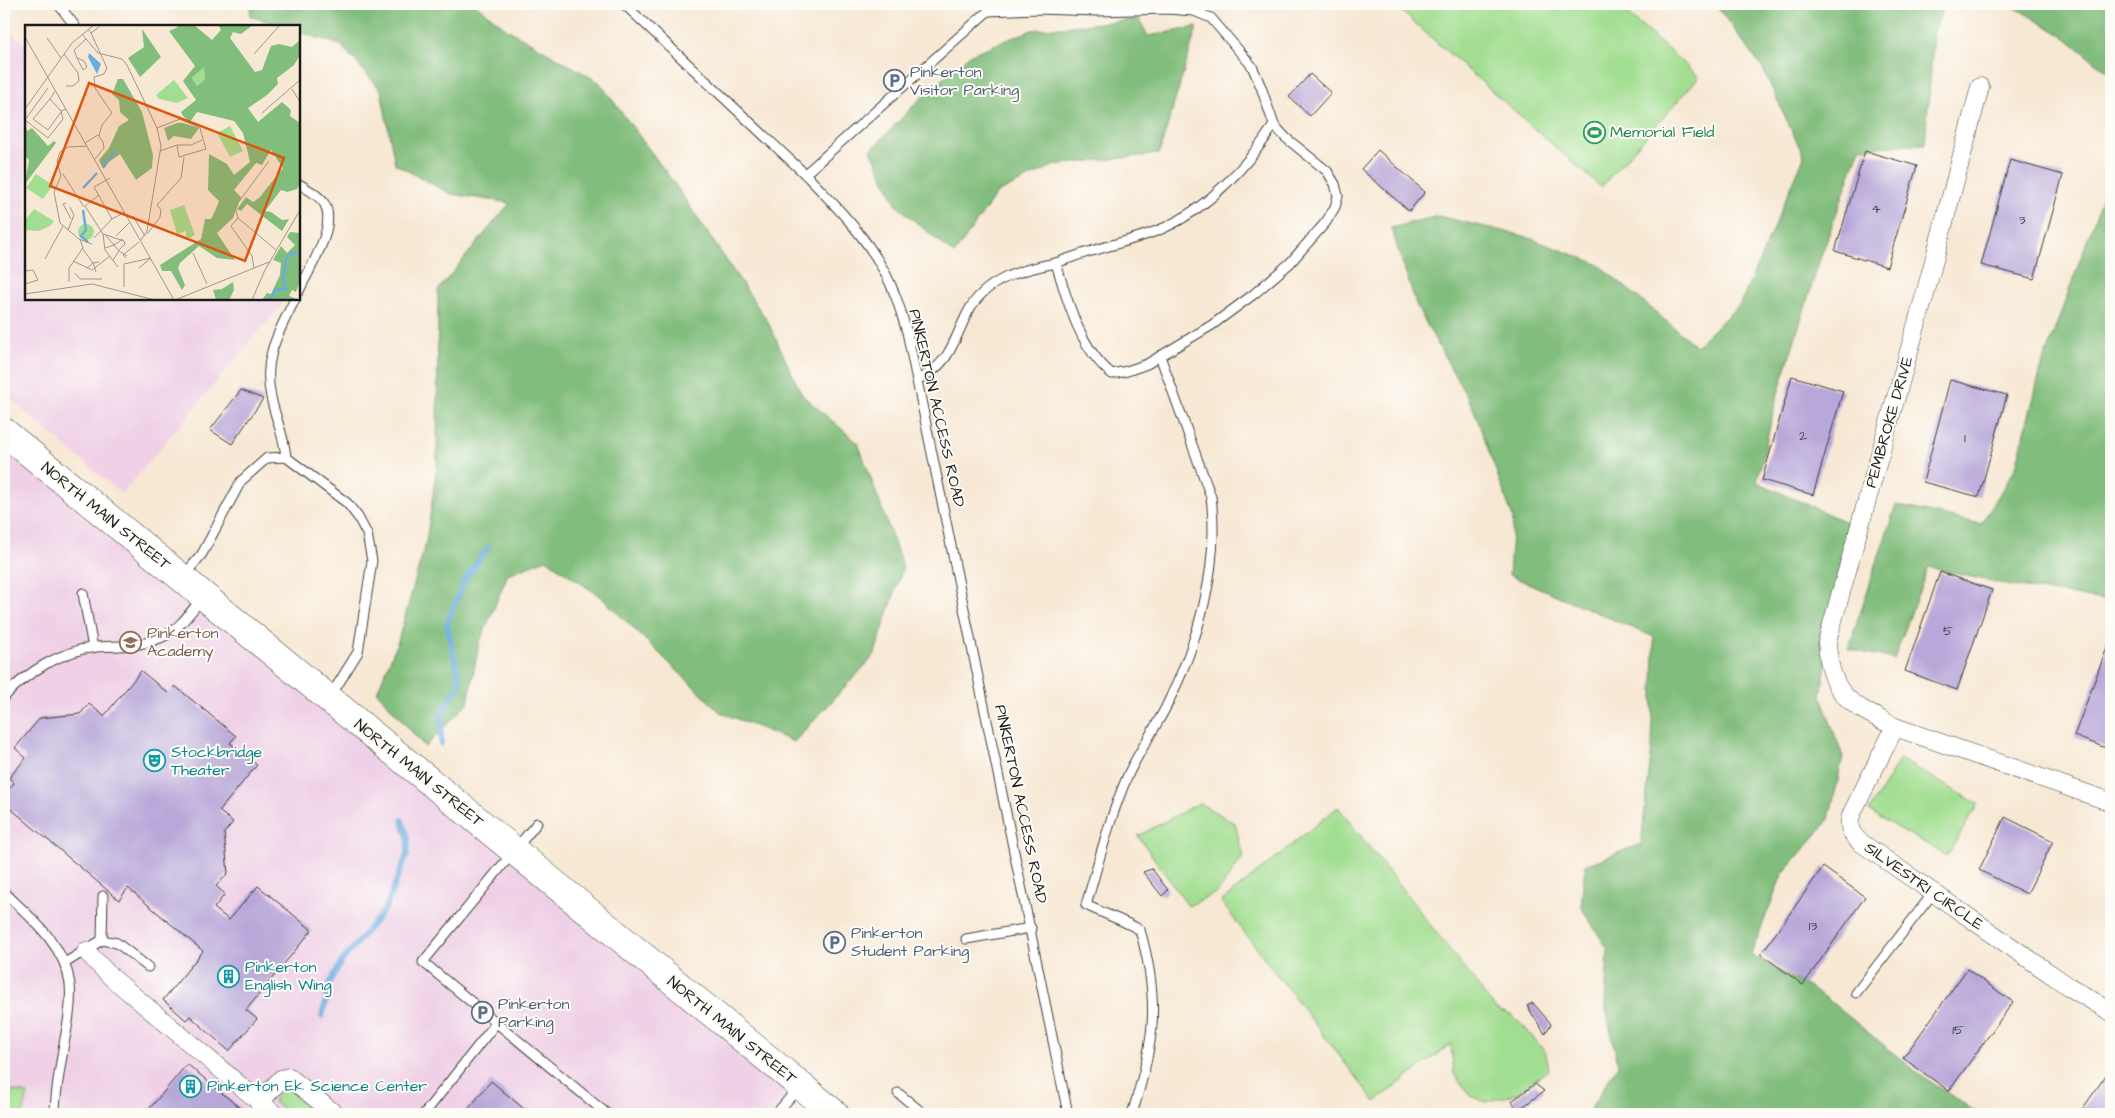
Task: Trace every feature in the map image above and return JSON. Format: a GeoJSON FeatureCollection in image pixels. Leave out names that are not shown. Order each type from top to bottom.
{"type":"FeatureCollection","features":[{"type":"Feature","properties":{"kind":"main road","name":"NORTH MAIN STREET"},"geometry":{"type":"LineString","coordinates":[[4,432],[835,1114]]}},
{"type":"Feature","properties":{"kind":"street","name":"PEMBROKE DRIVE"},"geometry":{"type":"LineString","coordinates":[[1895,727],[1850,702],[1840,690],[1832,675],[1828,660],[1827,642],[1924,298],[1980,86]]}},
{"type":"Feature","properties":{"kind":"street"},"geometry":{"type":"LineString","coordinates":[[1895,727],[2111,802]]}},
{"type":"Feature","properties":{"kind":"street","name":"SILVESTRI CIRCLE"},"geometry":{"type":"LineString","coordinates":[[1895,727],[1852,813],[1849,825],[1851,831],[1860,842],[1933,893],[2068,986],[2111,1012]]}},
{"type":"Feature","properties":{"kind":"street"},"geometry":{"type":"LineString","coordinates":[[86,951],[110,976],[274,1114]]}},
{"type":"Feature","properties":{"kind":"street"},"geometry":{"type":"LineString","coordinates":[[259,1102],[281,1079],[289,1077],[335,1114]]}},
{"type":"Feature","properties":{"kind":"lane"},"geometry":{"type":"LineString","coordinates":[[58,4],[74,25]]}},
{"type":"Feature","properties":{"kind":"lane","name":"PINKERTON ACCESS ROAD"},"geometry":{"type":"LineString","coordinates":[[624,4],[805,174],[849,220],[873,252],[895,294],[907,332],[1068,1114]]}},
{"type":"Feature","properties":{"kind":"lane"},"geometry":{"type":"LineString","coordinates":[[805,174],[988,11],[1008,9],[1098,11],[1167,9],[1194,11],[1211,18],[1252,66],[1274,126],[1327,171],[1335,184],[1338,196],[1335,207],[1326,222],[1290,263],[1262,288],[1212,325],[1147,364],[1112,374],[1095,356],[1076,320],[1056,264]]}},
{"type":"Feature","properties":{"kind":"lane"},"geometry":{"type":"LineString","coordinates":[[917,380],[931,374],[948,355],[969,310],[981,295],[996,282],[1012,274],[1056,264],[1092,250],[1138,238],[1166,227],[1189,214],[1224,184],[1254,154],[1274,126]]}},
{"type":"Feature","properties":{"kind":"lane"},"geometry":{"type":"LineString","coordinates":[[300,185],[324,203],[329,216],[328,228],[300,289]]}},
{"type":"Feature","properties":{"kind":"lane"},"geometry":{"type":"LineString","coordinates":[[286,457],[284,438],[271,398],[268,379],[271,349],[295,300]]}},
{"type":"Feature","properties":{"kind":"lane"},"geometry":{"type":"LineString","coordinates":[[1132,1114],[1148,1060],[1153,1027],[1152,978],[1147,954],[1140,930],[1086,905],[1111,820],[1128,774],[1167,705],[1194,641],[1204,604],[1212,556],[1213,513],[1211,497],[1160,356]]}},
{"type":"Feature","properties":{"kind":"lane"},"geometry":{"type":"LineString","coordinates":[[182,578],[202,554],[241,481],[267,458],[286,457],[346,503],[367,534],[372,561],[358,652],[329,699]]}},
{"type":"Feature","properties":{"kind":"lane"},"geometry":{"type":"LineString","coordinates":[[83,593],[93,648]]}},
{"type":"Feature","properties":{"kind":"lane"},"geometry":{"type":"LineString","coordinates":[[4,697],[27,675],[44,664],[62,656],[93,648],[143,644],[161,638],[178,627],[204,596]]}},
{"type":"Feature","properties":{"kind":"lane"},"geometry":{"type":"LineString","coordinates":[[537,823],[423,962],[607,1114]]}},
{"type":"Feature","properties":{"kind":"lane"},"geometry":{"type":"LineString","coordinates":[[4,892],[49,938],[65,963],[70,982],[70,1008],[57,1083],[55,1114]]}},
{"type":"Feature","properties":{"kind":"lane"},"geometry":{"type":"LineString","coordinates":[[1856,992],[1933,893]]}},
{"type":"Feature","properties":{"kind":"lane"},"geometry":{"type":"LineString","coordinates":[[102,940],[103,896]]}},
{"type":"Feature","properties":{"kind":"lane"},"geometry":{"type":"LineString","coordinates":[[966,939],[1031,928]]}},
{"type":"Feature","properties":{"kind":"lane"},"geometry":{"type":"LineString","coordinates":[[65,963],[102,940],[117,943],[148,967]]}},
{"type":"Feature","properties":{"kind":"lane"},"geometry":{"type":"LineString","coordinates":[[424,1114],[497,1022]]}},
{"type":"Feature","properties":{"kind":"lane"},"geometry":{"type":"LineString","coordinates":[[776,1114],[800,1085]]}},
{"type":"Feature","properties":{"kind":"lane"},"geometry":{"type":"LineString","coordinates":[[898,1093],[924,1114]]}},
{"type":"Feature","properties":{"kind":"shaded area"},"geometry":{"type":"Polygon","coordinates":[[[4,26],[25,44],[25,300],[285,300],[122,494],[4,394],[4,26]]]}},
{"type":"Feature","properties":{"kind":"shaded area","name":"Pinkerton Academy"},"geometry":{"type":"Polygon","coordinates":[[[4,432],[812,1095],[795,1114],[4,1114],[4,432]]]}},
{"type":"Feature","properties":{"kind":"green space"},"geometry":{"type":"Polygon","coordinates":[[[251,4],[475,4],[507,29],[599,82],[674,183],[768,322],[802,395],[858,443],[903,567],[874,656],[794,742],[720,712],[601,597],[546,559],[508,574],[479,644],[468,703],[425,747],[377,692],[398,641],[426,542],[437,467],[438,290],[510,203],[451,194],[395,164],[381,90],[341,45],[300,32],[300,25],[279,25],[250,16],[251,4]]]}},
{"type":"Feature","properties":{"kind":"green space","name":"Memorial Field"},"geometry":{"type":"Polygon","coordinates":[[[1393,4],[1616,4],[1699,77],[1601,187],[1393,4]]]}},
{"type":"Feature","properties":{"kind":"green space"},"geometry":{"type":"Polygon","coordinates":[[[1715,4],[1944,4],[1934,32],[1925,144],[1860,148],[1821,256],[1776,400],[1757,482],[1848,523],[1821,696],[1843,757],[1829,819],[1782,875],[1751,954],[1826,998],[1919,1074],[1979,1114],[1587,1114],[1618,1065],[1605,1004],[1608,950],[1581,907],[1585,865],[1641,844],[1652,747],[1654,637],[1509,575],[1513,518],[1474,410],[1417,307],[1391,228],[1438,216],[1524,236],[1598,264],[1696,346],[1741,303],[1804,157],[1762,67],[1715,4]]]}},
{"type":"Feature","properties":{"kind":"green space"},"geometry":{"type":"Polygon","coordinates":[[[2009,4],[2111,4],[2111,75],[2065,37],[2009,4]]]}},
{"type":"Feature","properties":{"kind":"green space"},"geometry":{"type":"Polygon","coordinates":[[[1139,19],[1148,36],[1197,27],[1159,154],[1055,165],[997,193],[954,254],[897,206],[871,150],[923,96],[971,54],[1032,30],[1139,19]]]}},
{"type":"Feature","properties":{"kind":"green space"},"geometry":{"type":"Polygon","coordinates":[[[2111,166],[2111,601],[2012,586],[1928,567],[1894,659],[1848,649],[1896,505],[1981,524],[2016,467],[2042,365],[2096,216],[2111,166]]]}},
{"type":"Feature","properties":{"kind":"green space"},"geometry":{"type":"Polygon","coordinates":[[[1900,759],[1978,804],[1947,856],[1869,811],[1900,759]]]}},
{"type":"Feature","properties":{"kind":"green space"},"geometry":{"type":"Polygon","coordinates":[[[1199,803],[1235,823],[1243,857],[1218,892],[1188,906],[1138,836],[1199,803]]]}},
{"type":"Feature","properties":{"kind":"green space"},"geometry":{"type":"Polygon","coordinates":[[[1338,807],[1496,1009],[1513,1016],[1546,1053],[1549,1069],[1516,1094],[1486,1102],[1471,1096],[1454,1074],[1451,1044],[1375,1102],[1221,902],[1338,807]]]}},
{"type":"Feature","properties":{"kind":"green space"},"geometry":{"type":"Polygon","coordinates":[[[287,1086],[300,1097],[300,1102],[312,1112],[316,1111],[321,1114],[289,1114],[274,1102],[274,1099],[283,1087],[287,1086]]]}},
{"type":"Feature","properties":{"kind":"green space"},"geometry":{"type":"Polygon","coordinates":[[[4,1089],[28,1094],[23,1114],[4,1114],[4,1089]]]}},
{"type":"Feature","properties":{"kind":"building"},"geometry":{"type":"Polygon","coordinates":[[[1310,74],[1331,93],[1310,116],[1289,97],[1310,74]]]}},
{"type":"Feature","properties":{"kind":"building"},"geometry":{"type":"Polygon","coordinates":[[[1378,150],[1425,192],[1409,211],[1361,169],[1378,150]]]}},
{"type":"Feature","properties":{"kind":"building"},"geometry":{"type":"Polygon","coordinates":[[[1865,151],[1917,166],[1887,267],[1835,251],[1865,151]]]}},
{"type":"Feature","properties":{"kind":"building"},"geometry":{"type":"Polygon","coordinates":[[[2010,160],[2063,175],[2034,279],[1981,265],[2010,160]]]}},
{"type":"Feature","properties":{"kind":"building"},"geometry":{"type":"Polygon","coordinates":[[[1792,376],[1843,391],[1813,495],[1762,480],[1792,376]]]}},
{"type":"Feature","properties":{"kind":"building"},"geometry":{"type":"Polygon","coordinates":[[[1950,380],[2007,395],[1979,497],[1923,482],[1950,380]]]}},
{"type":"Feature","properties":{"kind":"building"},"geometry":{"type":"Polygon","coordinates":[[[241,390],[263,399],[232,444],[210,430],[241,390]]]}},
{"type":"Feature","properties":{"kind":"building"},"geometry":{"type":"Polygon","coordinates":[[[1940,572],[1992,590],[1957,690],[1905,671],[1940,572]]]}},
{"type":"Feature","properties":{"kind":"building"},"geometry":{"type":"Polygon","coordinates":[[[2111,637],[2111,750],[2074,736],[2111,637]]]}},
{"type":"Feature","properties":{"kind":"building"},"geometry":{"type":"Polygon","coordinates":[[[141,671],[168,693],[175,686],[236,736],[230,743],[257,765],[219,811],[233,822],[224,833],[228,873],[216,886],[225,894],[214,908],[229,920],[258,886],[312,930],[246,1010],[257,1019],[229,1051],[190,1016],[186,1020],[163,1000],[203,951],[128,888],[119,900],[4,803],[4,795],[14,783],[9,778],[26,758],[15,748],[40,718],[80,714],[89,704],[104,716],[141,671]]]}},
{"type":"Feature","properties":{"kind":"building"},"geometry":{"type":"Polygon","coordinates":[[[2005,817],[2053,841],[2027,894],[1979,870],[2005,817]]]}},
{"type":"Feature","properties":{"kind":"building"},"geometry":{"type":"Polygon","coordinates":[[[1823,867],[1865,897],[1803,985],[1761,954],[1823,867]]]}},
{"type":"Feature","properties":{"kind":"building"},"geometry":{"type":"Polygon","coordinates":[[[1152,869],[1168,890],[1162,896],[1143,872],[1152,869]]]}},
{"type":"Feature","properties":{"kind":"building"},"geometry":{"type":"Polygon","coordinates":[[[1967,969],[2013,1002],[1949,1091],[1903,1058],[1967,969]]]}},
{"type":"Feature","properties":{"kind":"building"},"geometry":{"type":"Polygon","coordinates":[[[1533,1003],[1551,1024],[1545,1034],[1527,1006],[1533,1003]]]}},
{"type":"Feature","properties":{"kind":"building","name":"Pinkerton Ek Science Center"},"geometry":{"type":"Polygon","coordinates":[[[187,1064],[240,1108],[235,1114],[145,1114],[187,1064]]]}},
{"type":"Feature","properties":{"kind":"building"},"geometry":{"type":"Polygon","coordinates":[[[2111,1068],[2111,1114],[2079,1114],[2111,1068]]]}},
{"type":"Feature","properties":{"kind":"building"},"geometry":{"type":"Polygon","coordinates":[[[491,1081],[530,1114],[464,1114],[491,1081]]]}},
{"type":"Feature","properties":{"kind":"building"},"geometry":{"type":"Polygon","coordinates":[[[1535,1084],[1544,1091],[1517,1111],[1512,1101],[1535,1084]]]}},
{"type":"Feature","properties":{"kind":"waterway"},"geometry":{"type":"LineString","coordinates":[[441,744],[442,711],[460,684],[447,624],[464,581],[488,547]]}},
{"type":"Feature","properties":{"kind":"waterway"},"geometry":{"type":"LineString","coordinates":[[322,1016],[330,982],[342,961],[385,909],[407,854],[408,838],[402,820]]}},
{"type":"Feature","properties":{"kind":"place","name":"Pinkerton Visitor Parking"},"geometry":{"type":"Point","coordinates":[894,81]}},
{"type":"Feature","properties":{"kind":"place","name":"Memorial Field"},"geometry":{"type":"Point","coordinates":[1594,132]}},
{"type":"Feature","properties":{"kind":"place","name":"Pinkerton Academy"},"geometry":{"type":"Point","coordinates":[131,642]}},
{"type":"Feature","properties":{"kind":"place","name":"Stockbridge Theater"},"geometry":{"type":"Point","coordinates":[155,761]}},
{"type":"Feature","properties":{"kind":"place","name":"Pinkerton Student Parking"},"geometry":{"type":"Point","coordinates":[835,942]}},
{"type":"Feature","properties":{"kind":"place","name":"Pinkerton English Wing"},"geometry":{"type":"Point","coordinates":[229,976]}},
{"type":"Feature","properties":{"kind":"place","name":"Pinkerton Parking"},"geometry":{"type":"Point","coordinates":[482,1013]}},
{"type":"Feature","properties":{"kind":"place","name":"Pinkerton Ek Science Center"},"geometry":{"type":"Point","coordinates":[191,1086]}}]}
